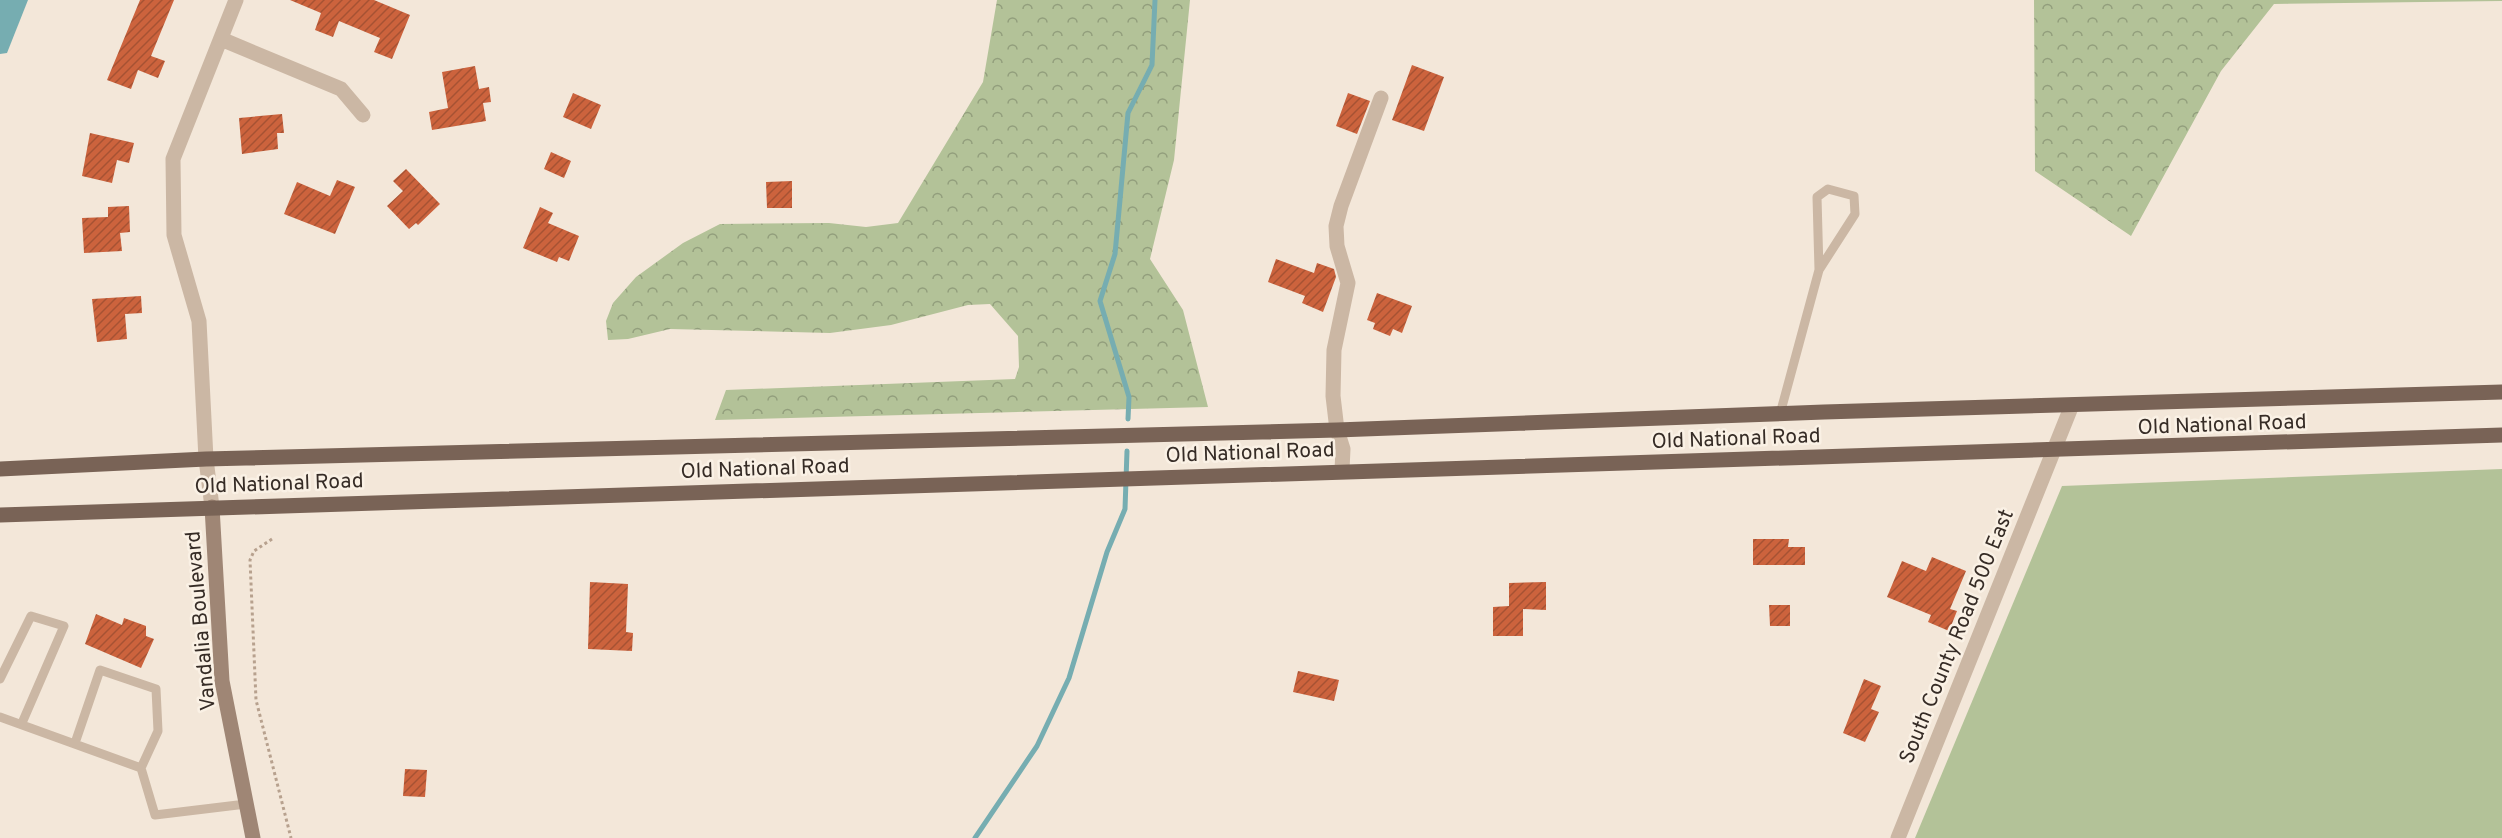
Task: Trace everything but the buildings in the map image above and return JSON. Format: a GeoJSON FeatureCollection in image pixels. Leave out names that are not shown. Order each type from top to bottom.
{"type":"FeatureCollection","features":[{"type":"Feature","properties":{"kind":"main road","name":"Old National Road"},"geometry":{"type":"LineString","coordinates":[[0,469],[206,459],[1337,430],[2502,392]]}},
{"type":"Feature","properties":{"kind":"main road","name":"Old National Road"},"geometry":{"type":"LineString","coordinates":[[0,514],[2502,435]]}},
{"type":"Feature","properties":{"kind":"street"},"geometry":{"type":"LineString","coordinates":[[212,507],[206,459],[200,321],[174,236],[173,159],[236,0]]}},
{"type":"Feature","properties":{"kind":"street"},"geometry":{"type":"LineString","coordinates":[[220,39],[341,89],[363,115]]}},
{"type":"Feature","properties":{"kind":"street"},"geometry":{"type":"LineString","coordinates":[[1342,470],[1343,449],[1337,430],[1333,396],[1334,350],[1347,283],[1337,246],[1336,226],[1341,206],[1381,98]]}},
{"type":"Feature","properties":{"kind":"street","name":"South County Road 500 East"},"geometry":{"type":"LineString","coordinates":[[1898,838],[2072,405]]}},
{"type":"Feature","properties":{"kind":"street","name":"Vandalia Boulevard"},"geometry":{"type":"LineString","coordinates":[[212,507],[222,681],[253,838]]}},
{"type":"Feature","properties":{"kind":"lane"},"geometry":{"type":"LineString","coordinates":[[1780,414],[1819,270],[1817,197],[1828,189],[1854,196],[1856,214],[1819,270]]}},
{"type":"Feature","properties":{"kind":"lane"},"geometry":{"type":"LineString","coordinates":[[0,679],[31,616],[64,626],[22,723]]}},
{"type":"Feature","properties":{"kind":"lane"},"geometry":{"type":"LineString","coordinates":[[75,743],[100,670],[156,689],[158,730],[141,768],[155,815],[246,804]]}},
{"type":"Feature","properties":{"kind":"lane"},"geometry":{"type":"LineString","coordinates":[[0,717],[22,723],[141,768]]}},
{"type":"Feature","properties":{"kind":"path"},"geometry":{"type":"LineString","coordinates":[[272,539],[254,551],[250,560],[256,700],[291,838]]}},
{"type":"Feature","properties":{"kind":"green space"},"geometry":{"type":"Polygon","coordinates":[[[997,0],[1190,0],[1174,160],[1150,259],[1183,310],[1208,407],[715,420],[726,390],[1015,379],[1019,367],[1018,336],[990,304],[968,305],[891,325],[830,333],[670,329],[628,339],[608,340],[606,321],[613,303],[636,277],[683,243],[720,224],[829,223],[866,227],[898,223],[983,82],[997,0]]]}},
{"type":"Feature","properties":{"kind":"green space"},"geometry":{"type":"Polygon","coordinates":[[[2034,0],[2502,1],[2274,4],[2221,71],[2131,236],[2035,171],[2034,0]]]}},
{"type":"Feature","properties":{"kind":"green space"},"geometry":{"type":"Polygon","coordinates":[[[2502,469],[2502,838],[1915,838],[2062,486],[2502,469]]]}},
{"type":"Feature","properties":{"kind":"water"},"geometry":{"type":"Polygon","coordinates":[[[0,0],[28,0],[7,53],[0,54],[0,0]]]}},
{"type":"Feature","properties":{"kind":"waterway"},"geometry":{"type":"LineString","coordinates":[[1128,419],[1129,397],[1100,301],[1115,254],[1128,113],[1152,65],[1155,0]]}},
{"type":"Feature","properties":{"kind":"waterway"},"geometry":{"type":"LineString","coordinates":[[975,838],[1037,746],[1069,678],[1107,552],[1125,509],[1127,451]]}}]}
